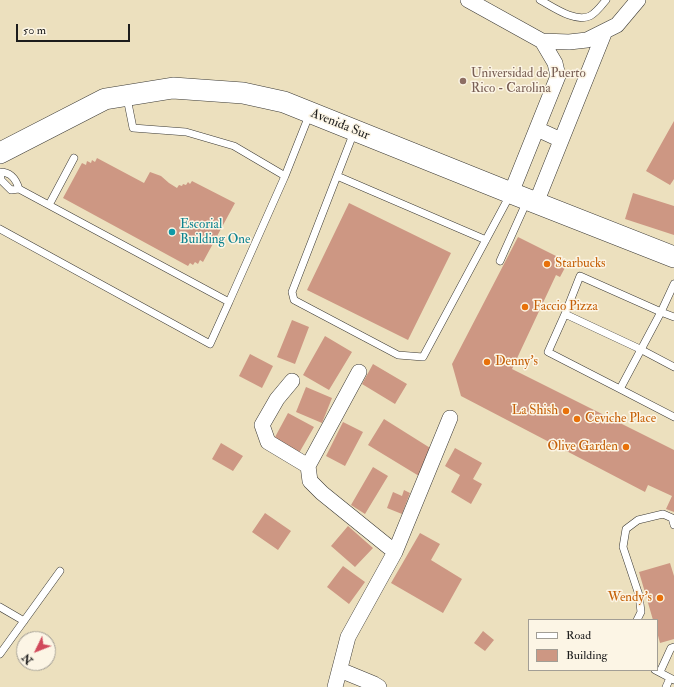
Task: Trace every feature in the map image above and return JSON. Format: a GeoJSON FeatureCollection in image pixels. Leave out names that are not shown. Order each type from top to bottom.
{"type":"FeatureCollection","features":[{"type":"Feature","properties":{"kind":"street"},"geometry":{"type":"LineString","coordinates":[[468,0],[542,41],[569,42],[587,40],[617,25],[638,0]]}},
{"type":"Feature","properties":{"kind":"street"},"geometry":{"type":"LineString","coordinates":[[525,198],[561,140],[605,31]]}},
{"type":"Feature","properties":{"kind":"street"},"geometry":{"type":"LineString","coordinates":[[525,198],[537,128],[558,76],[555,63],[542,41]]}},
{"type":"Feature","properties":{"kind":"street","name":"Avenida Sur"},"geometry":{"type":"LineString","coordinates":[[0,153],[105,99],[174,88],[243,93],[284,102],[674,257]]}},
{"type":"Feature","properties":{"kind":"street"},"geometry":{"type":"LineString","coordinates":[[537,128],[561,140]]}},
{"type":"Feature","properties":{"kind":"street"},"geometry":{"type":"LineString","coordinates":[[359,372],[308,466],[310,480],[322,493],[395,552]]}},
{"type":"Feature","properties":{"kind":"street"},"geometry":{"type":"LineString","coordinates":[[292,381],[277,400],[262,425],[268,442],[308,466]]}},
{"type":"Feature","properties":{"kind":"street"},"geometry":{"type":"LineString","coordinates":[[335,687],[348,637],[395,552],[450,418]]}},
{"type":"Feature","properties":{"kind":"street"},"geometry":{"type":"LineString","coordinates":[[340,670],[379,687]]}},
{"type":"Feature","properties":{"kind":"lane"},"geometry":{"type":"LineString","coordinates":[[540,0],[565,14],[577,18],[590,16],[606,0]]}},
{"type":"Feature","properties":{"kind":"lane"},"geometry":{"type":"LineString","coordinates":[[126,96],[133,128],[186,132],[234,146],[285,176]]}},
{"type":"Feature","properties":{"kind":"lane"},"geometry":{"type":"LineString","coordinates":[[0,229],[210,344],[285,176],[311,113]]}},
{"type":"Feature","properties":{"kind":"lane"},"geometry":{"type":"LineString","coordinates":[[354,130],[292,292],[294,300],[398,354],[423,357],[486,240],[525,198]]}},
{"type":"Feature","properties":{"kind":"lane"},"geometry":{"type":"LineString","coordinates":[[49,205],[74,158]]}},
{"type":"Feature","properties":{"kind":"lane"},"geometry":{"type":"LineString","coordinates":[[0,172],[1,180],[11,190],[19,189],[229,302]]}},
{"type":"Feature","properties":{"kind":"lane"},"geometry":{"type":"LineString","coordinates":[[337,176],[486,240]]}},
{"type":"Feature","properties":{"kind":"lane"},"geometry":{"type":"LineString","coordinates":[[500,261],[525,198]]}},
{"type":"Feature","properties":{"kind":"lane"},"geometry":{"type":"LineString","coordinates":[[674,317],[580,276],[548,352],[674,417]]}},
{"type":"Feature","properties":{"kind":"lane"},"geometry":{"type":"LineString","coordinates":[[620,389],[661,312],[674,284]]}},
{"type":"Feature","properties":{"kind":"lane"},"geometry":{"type":"LineString","coordinates":[[565,314],[640,349],[674,367]]}},
{"type":"Feature","properties":{"kind":"lane"},"geometry":{"type":"LineString","coordinates":[[638,619],[641,612],[639,595],[623,547],[626,529],[638,520],[663,514],[672,518],[674,525]]}},
{"type":"Feature","properties":{"kind":"lane"},"geometry":{"type":"LineString","coordinates":[[0,654],[60,571]]}},
{"type":"Feature","properties":{"kind":"lane"},"geometry":{"type":"LineString","coordinates":[[0,607],[24,621]]}},
{"type":"Feature","properties":{"kind":"lane"},"geometry":{"type":"LineString","coordinates":[[658,669],[671,648],[674,647]]}},
{"type":"Feature","properties":{"kind":"lane"},"geometry":{"type":"LineString","coordinates":[[657,671],[672,679],[666,687]]}},
{"type":"Feature","properties":{"kind":"building"},"geometry":{"type":"Polygon","coordinates":[[[674,121],[674,179],[670,185],[646,171],[674,121]]]}},
{"type":"Feature","properties":{"kind":"building","name":"Escorial Building One"},"geometry":{"type":"Polygon","coordinates":[[[97,158],[144,183],[150,172],[161,176],[177,188],[179,185],[186,185],[188,182],[190,184],[192,181],[235,203],[203,262],[200,260],[198,264],[195,262],[193,265],[190,263],[188,266],[63,198],[82,163],[86,165],[87,161],[91,163],[92,160],[95,162],[97,158]]]}},
{"type":"Feature","properties":{"kind":"building"},"geometry":{"type":"Polygon","coordinates":[[[633,193],[674,206],[674,235],[625,219],[633,193]]]}},
{"type":"Feature","properties":{"kind":"building"},"geometry":{"type":"Polygon","coordinates":[[[349,203],[451,253],[408,340],[307,290],[349,203]]]}},
{"type":"Feature","properties":{"kind":"building"},"geometry":{"type":"Polygon","coordinates":[[[518,237],[568,262],[560,277],[556,275],[512,369],[674,450],[674,512],[666,509],[672,496],[648,485],[645,492],[461,396],[452,364],[518,237]]]}},
{"type":"Feature","properties":{"kind":"building"},"geometry":{"type":"Polygon","coordinates":[[[292,320],[309,327],[295,364],[277,357],[292,320]]]}},
{"type":"Feature","properties":{"kind":"building"},"geometry":{"type":"Polygon","coordinates":[[[325,336],[352,352],[329,390],[303,375],[325,336]]]}},
{"type":"Feature","properties":{"kind":"building"},"geometry":{"type":"Polygon","coordinates":[[[250,354],[273,366],[262,388],[239,376],[250,354]]]}},
{"type":"Feature","properties":{"kind":"building"},"geometry":{"type":"Polygon","coordinates":[[[373,364],[407,384],[395,404],[362,384],[373,364]]]}},
{"type":"Feature","properties":{"kind":"building"},"geometry":{"type":"Polygon","coordinates":[[[306,387],[332,398],[322,423],[296,412],[306,387]]]}},
{"type":"Feature","properties":{"kind":"building"},"geometry":{"type":"Polygon","coordinates":[[[288,413],[314,427],[299,453],[274,439],[288,413]]]}},
{"type":"Feature","properties":{"kind":"building"},"geometry":{"type":"Polygon","coordinates":[[[384,419],[435,451],[419,476],[368,445],[384,419]]]}},
{"type":"Feature","properties":{"kind":"building"},"geometry":{"type":"Polygon","coordinates":[[[343,422],[363,432],[345,466],[326,456],[343,422]]]}},
{"type":"Feature","properties":{"kind":"building"},"geometry":{"type":"Polygon","coordinates":[[[221,443],[243,456],[233,471],[212,459],[221,443]]]}},
{"type":"Feature","properties":{"kind":"building"},"geometry":{"type":"Polygon","coordinates":[[[455,448],[482,463],[473,479],[482,484],[471,504],[451,492],[460,475],[445,466],[455,448]]]}},
{"type":"Feature","properties":{"kind":"building"},"geometry":{"type":"Polygon","coordinates":[[[373,467],[388,476],[365,514],[351,505],[373,467]]]}},
{"type":"Feature","properties":{"kind":"building"},"geometry":{"type":"Polygon","coordinates":[[[404,490],[410,493],[402,514],[387,508],[393,492],[402,496],[404,490]]]}},
{"type":"Feature","properties":{"kind":"building"},"geometry":{"type":"Polygon","coordinates":[[[265,513],[291,531],[278,550],[252,532],[265,513]]]}},
{"type":"Feature","properties":{"kind":"building"},"geometry":{"type":"Polygon","coordinates":[[[348,526],[373,548],[355,567],[331,546],[348,526]]]}},
{"type":"Feature","properties":{"kind":"building"},"geometry":{"type":"Polygon","coordinates":[[[420,533],[440,544],[431,560],[462,579],[443,613],[391,583],[420,533]]]}},
{"type":"Feature","properties":{"kind":"building","name":"Wendy's"},"geometry":{"type":"Polygon","coordinates":[[[670,563],[674,576],[674,639],[660,643],[658,636],[658,619],[653,619],[639,572],[670,563]]]}},
{"type":"Feature","properties":{"kind":"building"},"geometry":{"type":"Polygon","coordinates":[[[343,566],[365,582],[349,604],[327,587],[343,566]]]}},
{"type":"Feature","properties":{"kind":"building"},"geometry":{"type":"Polygon","coordinates":[[[483,631],[494,640],[485,651],[474,643],[483,631]]]}},
{"type":"Feature","properties":{"kind":"place","name":"Universidad de Puerto Rico - Carolina"},"geometry":{"type":"Point","coordinates":[463,81]}},
{"type":"Feature","properties":{"kind":"place","name":"Escorial Building One"},"geometry":{"type":"Point","coordinates":[172,232]}},
{"type":"Feature","properties":{"kind":"place","name":"Starbucks"},"geometry":{"type":"Point","coordinates":[547,264]}},
{"type":"Feature","properties":{"kind":"place","name":"Faccio Pizza"},"geometry":{"type":"Point","coordinates":[525,307]}},
{"type":"Feature","properties":{"kind":"place","name":"Denny's"},"geometry":{"type":"Point","coordinates":[487,362]}},
{"type":"Feature","properties":{"kind":"place","name":"La Shish"},"geometry":{"type":"Point","coordinates":[566,411]}},
{"type":"Feature","properties":{"kind":"place","name":"Ceviche Place"},"geometry":{"type":"Point","coordinates":[577,419]}},
{"type":"Feature","properties":{"kind":"place","name":"Olive Garden"},"geometry":{"type":"Point","coordinates":[626,447]}},
{"type":"Feature","properties":{"kind":"place","name":"Wendy's"},"geometry":{"type":"Point","coordinates":[660,598]}}]}
